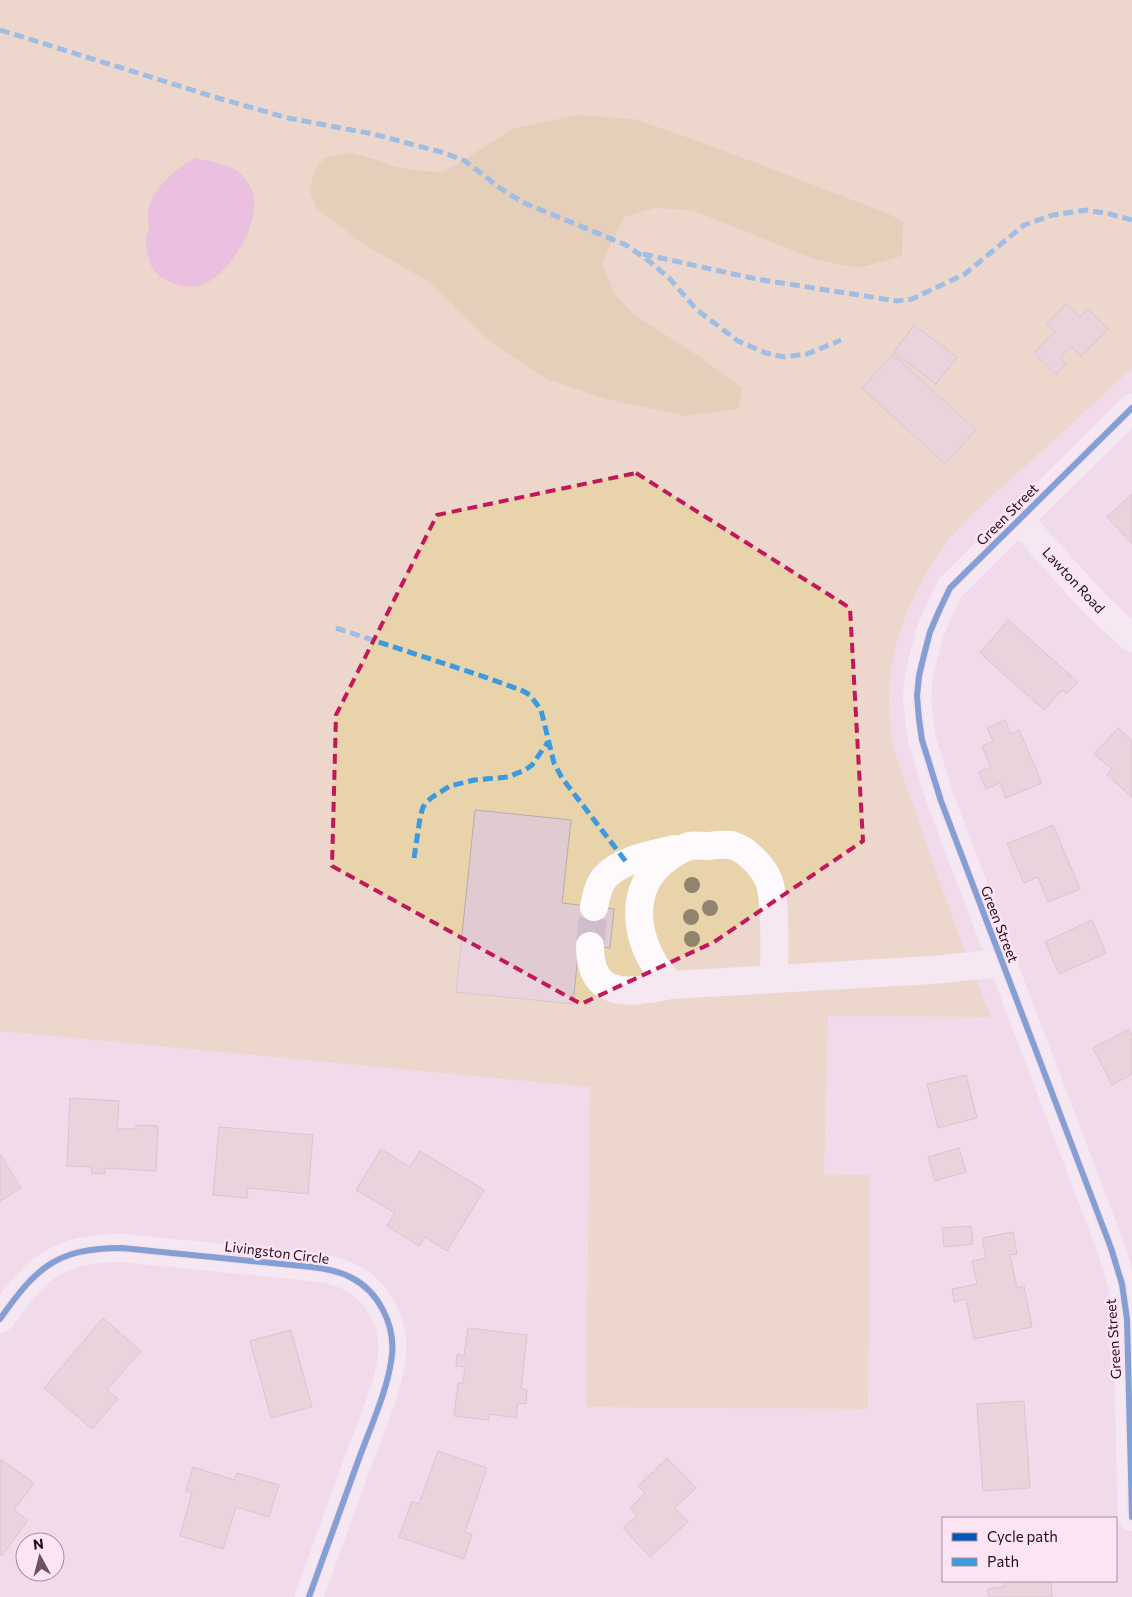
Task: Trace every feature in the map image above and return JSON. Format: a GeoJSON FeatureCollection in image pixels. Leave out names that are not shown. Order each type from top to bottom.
{"type":"FeatureCollection","features":[{"type":"Feature","properties":{"kind":"street","name":"Green Street"},"geometry":{"type":"LineString","coordinates":[[1132,408],[950,588],[930,632],[919,676],[918,696],[919,719],[930,768],[1111,1248],[1122,1284],[1127,1318],[1132,1517]]}},
{"type":"Feature","properties":{"kind":"street","name":"Lawton Road"},"geometry":{"type":"LineString","coordinates":[[1019,520],[1095,604],[1132,638]]}},
{"type":"Feature","properties":{"kind":"street"},"geometry":{"type":"LineString","coordinates":[[594,906],[598,890],[605,877],[615,869],[638,858],[691,846],[732,845],[747,854],[768,877],[772,903],[774,979]]}},
{"type":"Feature","properties":{"kind":"street"},"geometry":{"type":"LineString","coordinates":[[671,985],[660,974],[646,948],[639,925],[639,910],[644,888],[655,869],[678,850],[691,846]]}},
{"type":"Feature","properties":{"kind":"street"},"geometry":{"type":"LineString","coordinates":[[590,946],[592,965],[596,976],[611,987],[622,991],[645,990],[671,985],[932,970],[1002,963]]}},
{"type":"Feature","properties":{"kind":"street","name":"Livingston Circle"},"geometry":{"type":"LineString","coordinates":[[0,1319],[28,1281],[48,1264],[70,1254],[96,1249],[122,1248],[320,1268],[341,1273],[363,1285],[376,1299],[386,1316],[392,1342],[392,1355],[380,1399],[309,1597]]}},
{"type":"Feature","properties":{"kind":"highlighted area"},"geometry":{"type":"Polygon","coordinates":[[[636,473],[850,608],[863,841],[714,942],[581,1004],[332,866],[336,715],[437,515],[636,473]]]}},
{"type":"Feature","properties":{"kind":"shaded area"},"geometry":{"type":"Polygon","coordinates":[[[0,0],[1132,0],[1132,368],[989,499],[949,539],[913,599],[897,641],[892,662],[889,707],[895,753],[952,917],[991,1017],[828,1016],[824,1174],[870,1175],[868,1409],[586,1407],[590,1087],[0,1031],[0,0]]]}},
{"type":"Feature","properties":{"kind":"shaded area"},"geometry":{"type":"Polygon","coordinates":[[[577,115],[635,119],[709,145],[889,214],[903,222],[902,256],[858,268],[817,260],[692,210],[655,208],[624,217],[602,263],[615,294],[635,315],[700,357],[742,388],[738,409],[685,416],[606,399],[544,378],[490,341],[428,281],[366,246],[317,209],[309,189],[315,170],[324,158],[350,152],[396,167],[444,172],[512,129],[577,115]]]}},
{"type":"Feature","properties":{"kind":"shaded area"},"geometry":{"type":"Polygon","coordinates":[[[196,158],[228,166],[239,172],[252,190],[254,209],[247,234],[225,268],[206,283],[188,287],[167,281],[152,268],[146,238],[149,227],[148,212],[150,204],[159,187],[173,173],[196,158]]]}},
{"type":"Feature","properties":{"kind":"building"},"geometry":{"type":"Polygon","coordinates":[[[1066,304],[1080,317],[1088,309],[1108,329],[1081,356],[1071,346],[1060,358],[1066,364],[1056,375],[1034,353],[1055,331],[1047,324],[1066,304]]]}},
{"type":"Feature","properties":{"kind":"building"},"geometry":{"type":"Polygon","coordinates":[[[914,325],[957,357],[936,384],[894,352],[914,325]]]}},
{"type":"Feature","properties":{"kind":"building"},"geometry":{"type":"Polygon","coordinates":[[[893,354],[976,430],[945,464],[862,388],[893,354]]]}},
{"type":"Feature","properties":{"kind":"building"},"geometry":{"type":"Polygon","coordinates":[[[1132,494],[1132,544],[1107,517],[1132,494]]]}},
{"type":"Feature","properties":{"kind":"building"},"geometry":{"type":"Polygon","coordinates":[[[1008,620],[1078,682],[1066,694],[1062,690],[1044,710],[980,653],[1008,620]]]}},
{"type":"Feature","properties":{"kind":"building"},"geometry":{"type":"Polygon","coordinates":[[[1005,720],[1011,734],[1019,730],[1042,783],[1006,798],[1000,783],[986,789],[979,772],[991,767],[982,746],[993,741],[987,728],[1005,720]]]}},
{"type":"Feature","properties":{"kind":"building"},"geometry":{"type":"Polygon","coordinates":[[[1118,728],[1132,740],[1132,797],[1107,775],[1112,769],[1094,754],[1118,728]]]}},
{"type":"Feature","properties":{"kind":"building"},"geometry":{"type":"Polygon","coordinates":[[[475,810],[571,820],[562,903],[614,909],[610,948],[579,945],[573,1004],[456,992],[475,810]]]}},
{"type":"Feature","properties":{"kind":"building"},"geometry":{"type":"Polygon","coordinates":[[[1053,825],[1080,889],[1048,902],[1038,877],[1024,883],[1007,844],[1053,825]]]}},
{"type":"Feature","properties":{"kind":"building"},"geometry":{"type":"Polygon","coordinates":[[[1092,920],[1106,953],[1059,974],[1045,942],[1092,920]]]}},
{"type":"Feature","properties":{"kind":"building"},"geometry":{"type":"Polygon","coordinates":[[[1129,1029],[1132,1035],[1132,1074],[1112,1085],[1093,1048],[1129,1029]]]}},
{"type":"Feature","properties":{"kind":"building"},"geometry":{"type":"Polygon","coordinates":[[[966,1075],[977,1118],[938,1128],[927,1084],[966,1075]]]}},
{"type":"Feature","properties":{"kind":"building"},"geometry":{"type":"Polygon","coordinates":[[[70,1098],[119,1101],[117,1129],[136,1129],[136,1125],[158,1126],[156,1171],[105,1168],[105,1174],[91,1173],[92,1167],[67,1166],[70,1098]]]}},
{"type":"Feature","properties":{"kind":"building"},"geometry":{"type":"Polygon","coordinates":[[[219,1127],[313,1135],[308,1194],[248,1188],[247,1198],[213,1195],[219,1127]]]}},
{"type":"Feature","properties":{"kind":"building"},"geometry":{"type":"Polygon","coordinates":[[[959,1148],[966,1172],[935,1181],[928,1157],[959,1148]]]}},
{"type":"Feature","properties":{"kind":"building"},"geometry":{"type":"Polygon","coordinates":[[[381,1149],[410,1167],[420,1151],[484,1190],[447,1251],[425,1237],[419,1246],[387,1226],[395,1213],[356,1190],[381,1149]]]}},
{"type":"Feature","properties":{"kind":"building"},"geometry":{"type":"Polygon","coordinates":[[[0,1154],[21,1188],[0,1201],[0,1154]]]}},
{"type":"Feature","properties":{"kind":"building"},"geometry":{"type":"Polygon","coordinates":[[[971,1226],[973,1244],[944,1247],[942,1228],[971,1226]]]}},
{"type":"Feature","properties":{"kind":"building"},"geometry":{"type":"Polygon","coordinates":[[[1013,1232],[1017,1254],[1010,1255],[1017,1288],[1024,1286],[1032,1327],[974,1339],[966,1299],[954,1302],[952,1289],[977,1284],[972,1261],[986,1258],[982,1238],[1013,1232]]]}},
{"type":"Feature","properties":{"kind":"building"},"geometry":{"type":"Polygon","coordinates":[[[103,1318],[141,1351],[107,1390],[118,1399],[92,1429],[44,1388],[103,1318]]]}},
{"type":"Feature","properties":{"kind":"building"},"geometry":{"type":"Polygon","coordinates":[[[468,1328],[527,1335],[521,1388],[527,1390],[526,1404],[518,1403],[516,1418],[489,1414],[489,1420],[454,1416],[458,1383],[463,1383],[465,1367],[456,1366],[457,1354],[464,1356],[468,1328]]]}},
{"type":"Feature","properties":{"kind":"building"},"geometry":{"type":"Polygon","coordinates":[[[291,1330],[312,1407],[271,1418],[250,1341],[291,1330]]]}},
{"type":"Feature","properties":{"kind":"building"},"geometry":{"type":"Polygon","coordinates":[[[1024,1401],[1030,1488],[983,1491],[977,1404],[1024,1401]]]}},
{"type":"Feature","properties":{"kind":"building"},"geometry":{"type":"Polygon","coordinates":[[[438,1451],[487,1468],[465,1532],[472,1534],[464,1559],[399,1537],[412,1501],[419,1504],[438,1451]]]}},
{"type":"Feature","properties":{"kind":"building"},"geometry":{"type":"Polygon","coordinates":[[[667,1458],[696,1488],[675,1508],[688,1522],[650,1557],[623,1528],[637,1516],[630,1508],[645,1493],[638,1486],[667,1458]]]}},
{"type":"Feature","properties":{"kind":"building"},"geometry":{"type":"Polygon","coordinates":[[[0,1459],[34,1483],[14,1510],[28,1520],[19,1532],[15,1532],[15,1538],[2,1556],[0,1554],[0,1459]]]}},
{"type":"Feature","properties":{"kind":"building"},"geometry":{"type":"Polygon","coordinates":[[[193,1467],[235,1480],[237,1473],[279,1485],[269,1517],[236,1507],[223,1549],[180,1536],[192,1493],[186,1491],[193,1467]]]}},
{"type":"Feature","properties":{"kind":"building"},"geometry":{"type":"Polygon","coordinates":[[[1004,1582],[1051,1582],[1052,1597],[989,1597],[988,1589],[1004,1587],[1004,1582]]]}},
{"type":"Feature","properties":{"kind":"tunnel"},"geometry":{"type":"LineString","coordinates":[[590,946],[594,907]]}},
{"type":"Feature","properties":{"kind":"marked path"},"geometry":{"type":"LineString","coordinates":[[0,30],[288,118],[373,134],[445,153],[465,161],[522,202],[626,245],[669,278],[697,310],[738,341],[766,353],[784,357],[807,354],[841,340]]}},
{"type":"Feature","properties":{"kind":"marked path"},"geometry":{"type":"LineString","coordinates":[[643,254],[756,279],[897,301],[912,299],[965,274],[1024,225],[1053,215],[1086,210],[1132,220]]}},
{"type":"Feature","properties":{"kind":"marked path"},"geometry":{"type":"LineString","coordinates":[[336,628],[479,675],[530,695],[541,710],[554,763],[562,778],[627,863]]}},
{"type":"Feature","properties":{"kind":"marked path"},"geometry":{"type":"LineString","coordinates":[[414,858],[423,807],[431,798],[450,786],[474,780],[508,777],[525,770],[532,765],[548,742]]}},
{"type":"Feature","properties":{"kind":"cycle path"},"geometry":{"type":"LineString","coordinates":[[1132,408],[950,588],[930,632],[919,676],[917,696],[922,740],[941,801],[1111,1248],[1122,1284],[1127,1319],[1132,1517]]}},
{"type":"Feature","properties":{"kind":"cycle path"},"geometry":{"type":"LineString","coordinates":[[0,1319],[25,1286],[50,1264],[80,1252],[99,1249],[122,1248],[312,1267],[342,1274],[362,1284],[377,1301],[388,1321],[392,1344],[390,1369],[387,1382],[309,1597]]}}]}
